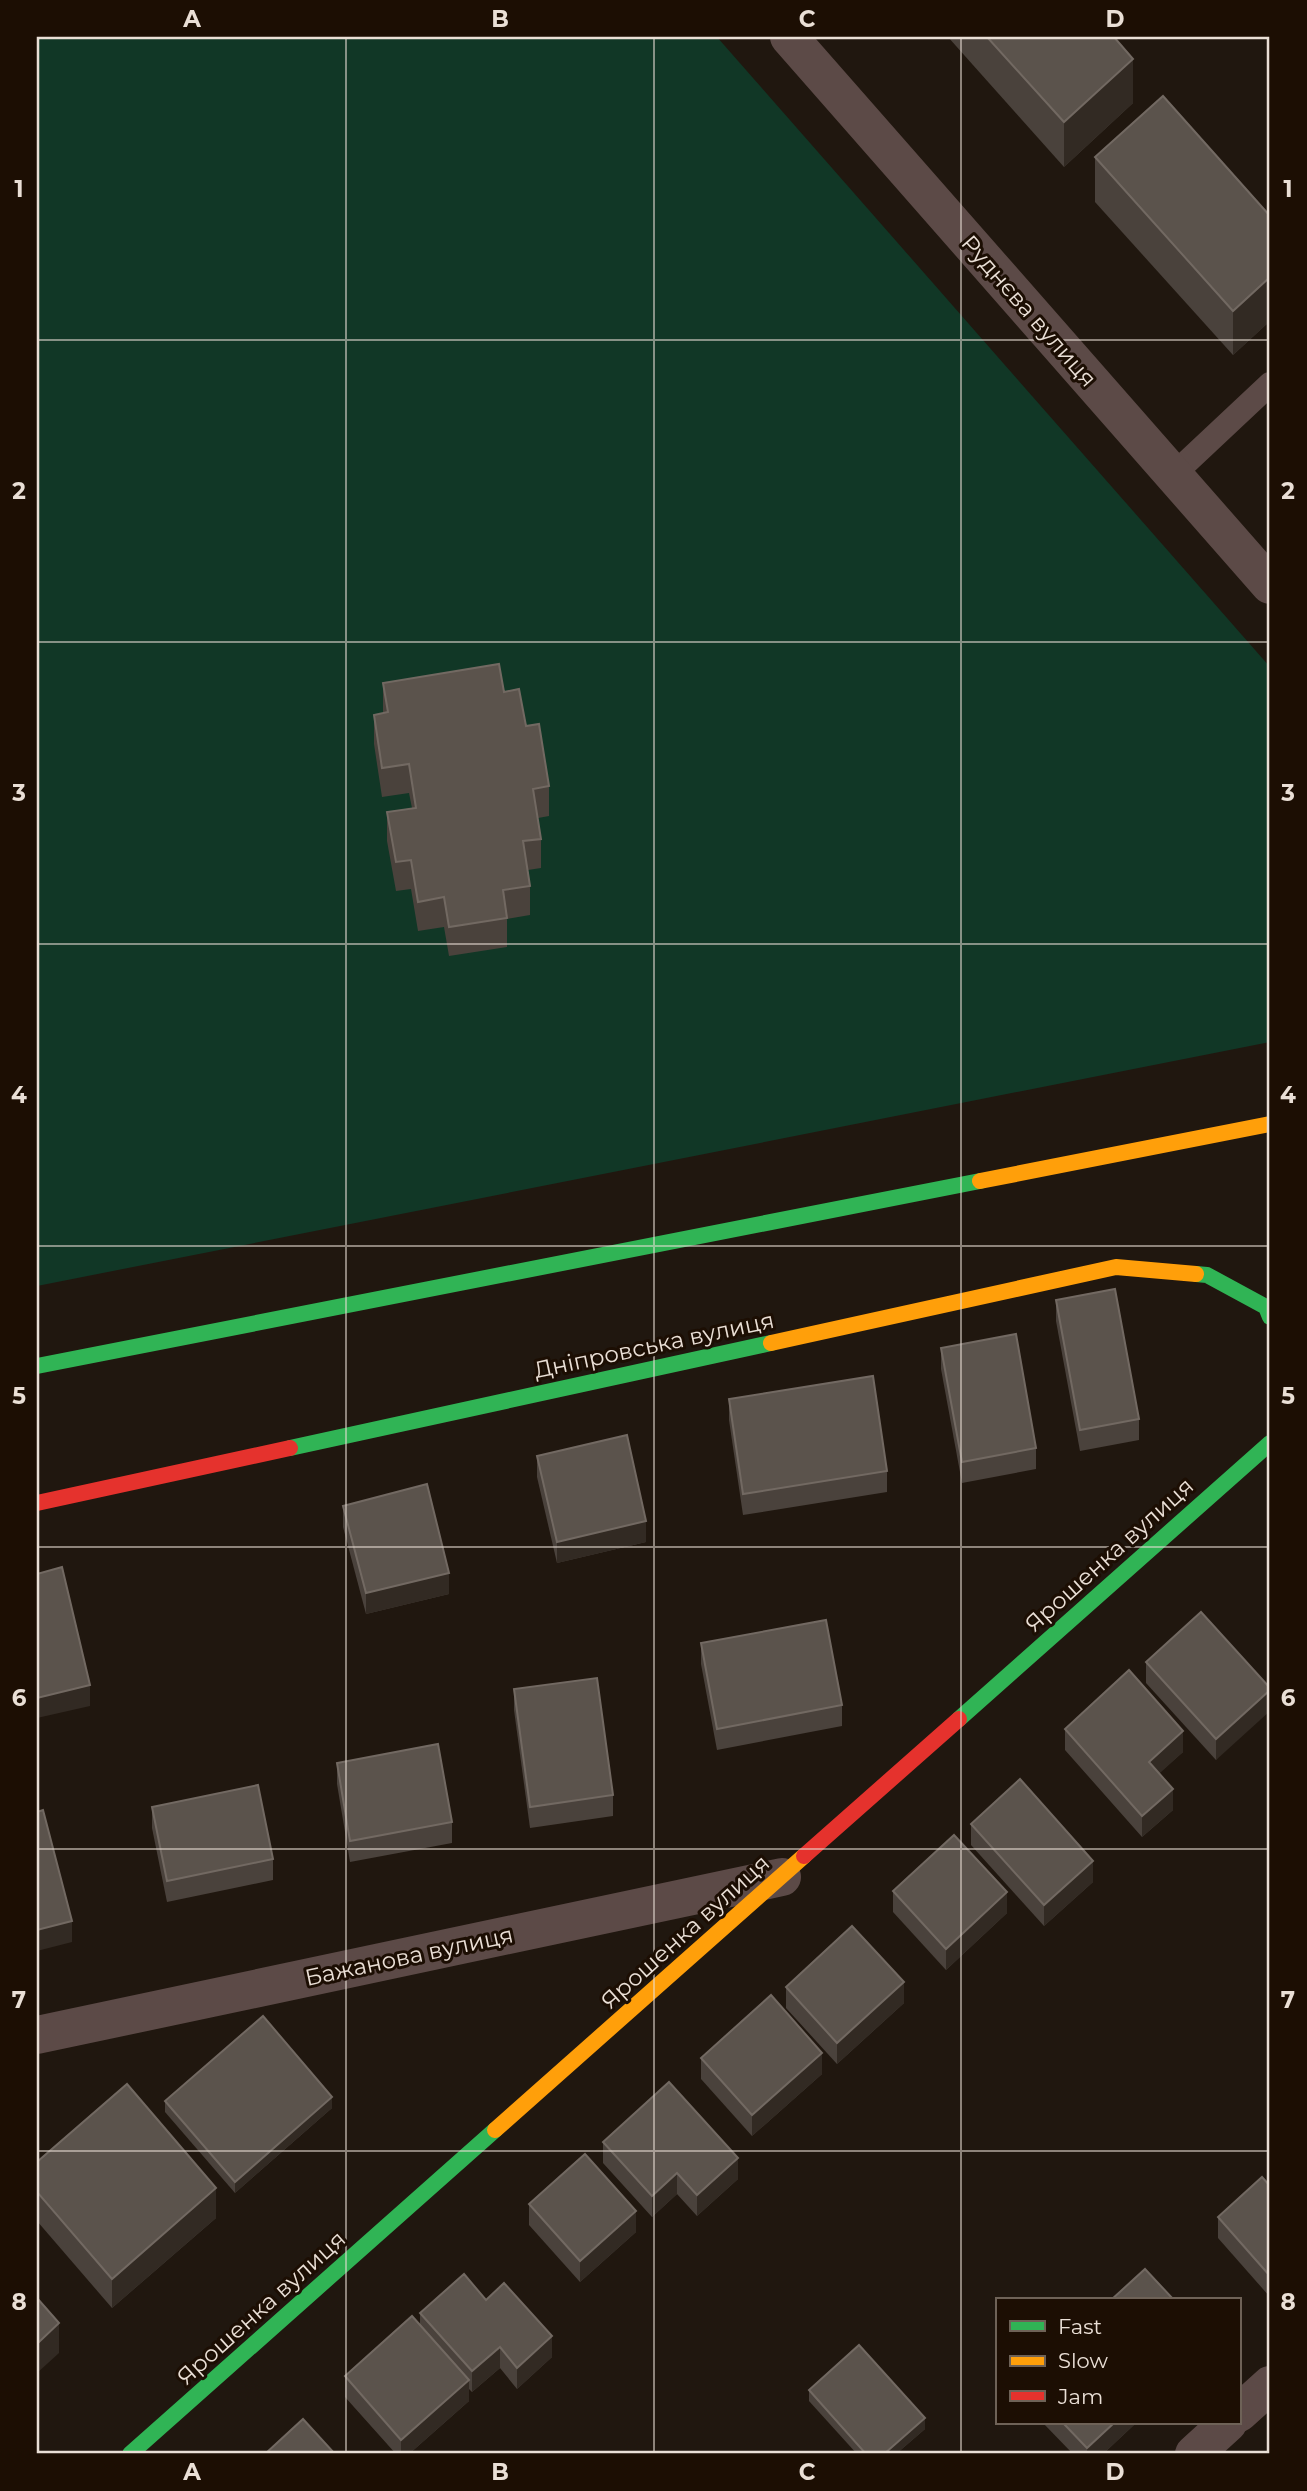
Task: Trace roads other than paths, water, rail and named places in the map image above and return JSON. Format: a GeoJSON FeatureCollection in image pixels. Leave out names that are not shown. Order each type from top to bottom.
{"type":"FeatureCollection","features":[{"type":"Feature","properties":{"kind":"street","name":"Руднєва вулиця"},"geometry":{"type":"LineString","coordinates":[[789,37],[1270,585]]}},
{"type":"Feature","properties":{"kind":"street"},"geometry":{"type":"LineString","coordinates":[[37,1366],[1270,1124]]}},
{"type":"Feature","properties":{"kind":"street","name":"Дніпровська вулиця"},"geometry":{"type":"LineString","coordinates":[[37,1503],[1116,1267],[1207,1275],[1266,1307],[1270,1317]]}},
{"type":"Feature","properties":{"kind":"street","name":"Ярошенка вулиця"},"geometry":{"type":"LineString","coordinates":[[130,2454],[1270,1443]]}},
{"type":"Feature","properties":{"kind":"street","name":"Бажанова вулиця"},"geometry":{"type":"LineString","coordinates":[[37,2035],[782,1877]]}},
{"type":"Feature","properties":{"kind":"street"},"geometry":{"type":"LineString","coordinates":[[1240,2412],[1270,2385]]}},
{"type":"Feature","properties":{"kind":"street"},"geometry":{"type":"LineString","coordinates":[[1194,2454],[1227,2424]]}},
{"type":"Feature","properties":{"kind":"lane"},"geometry":{"type":"LineString","coordinates":[[1173,475],[1270,384]]}}]}
